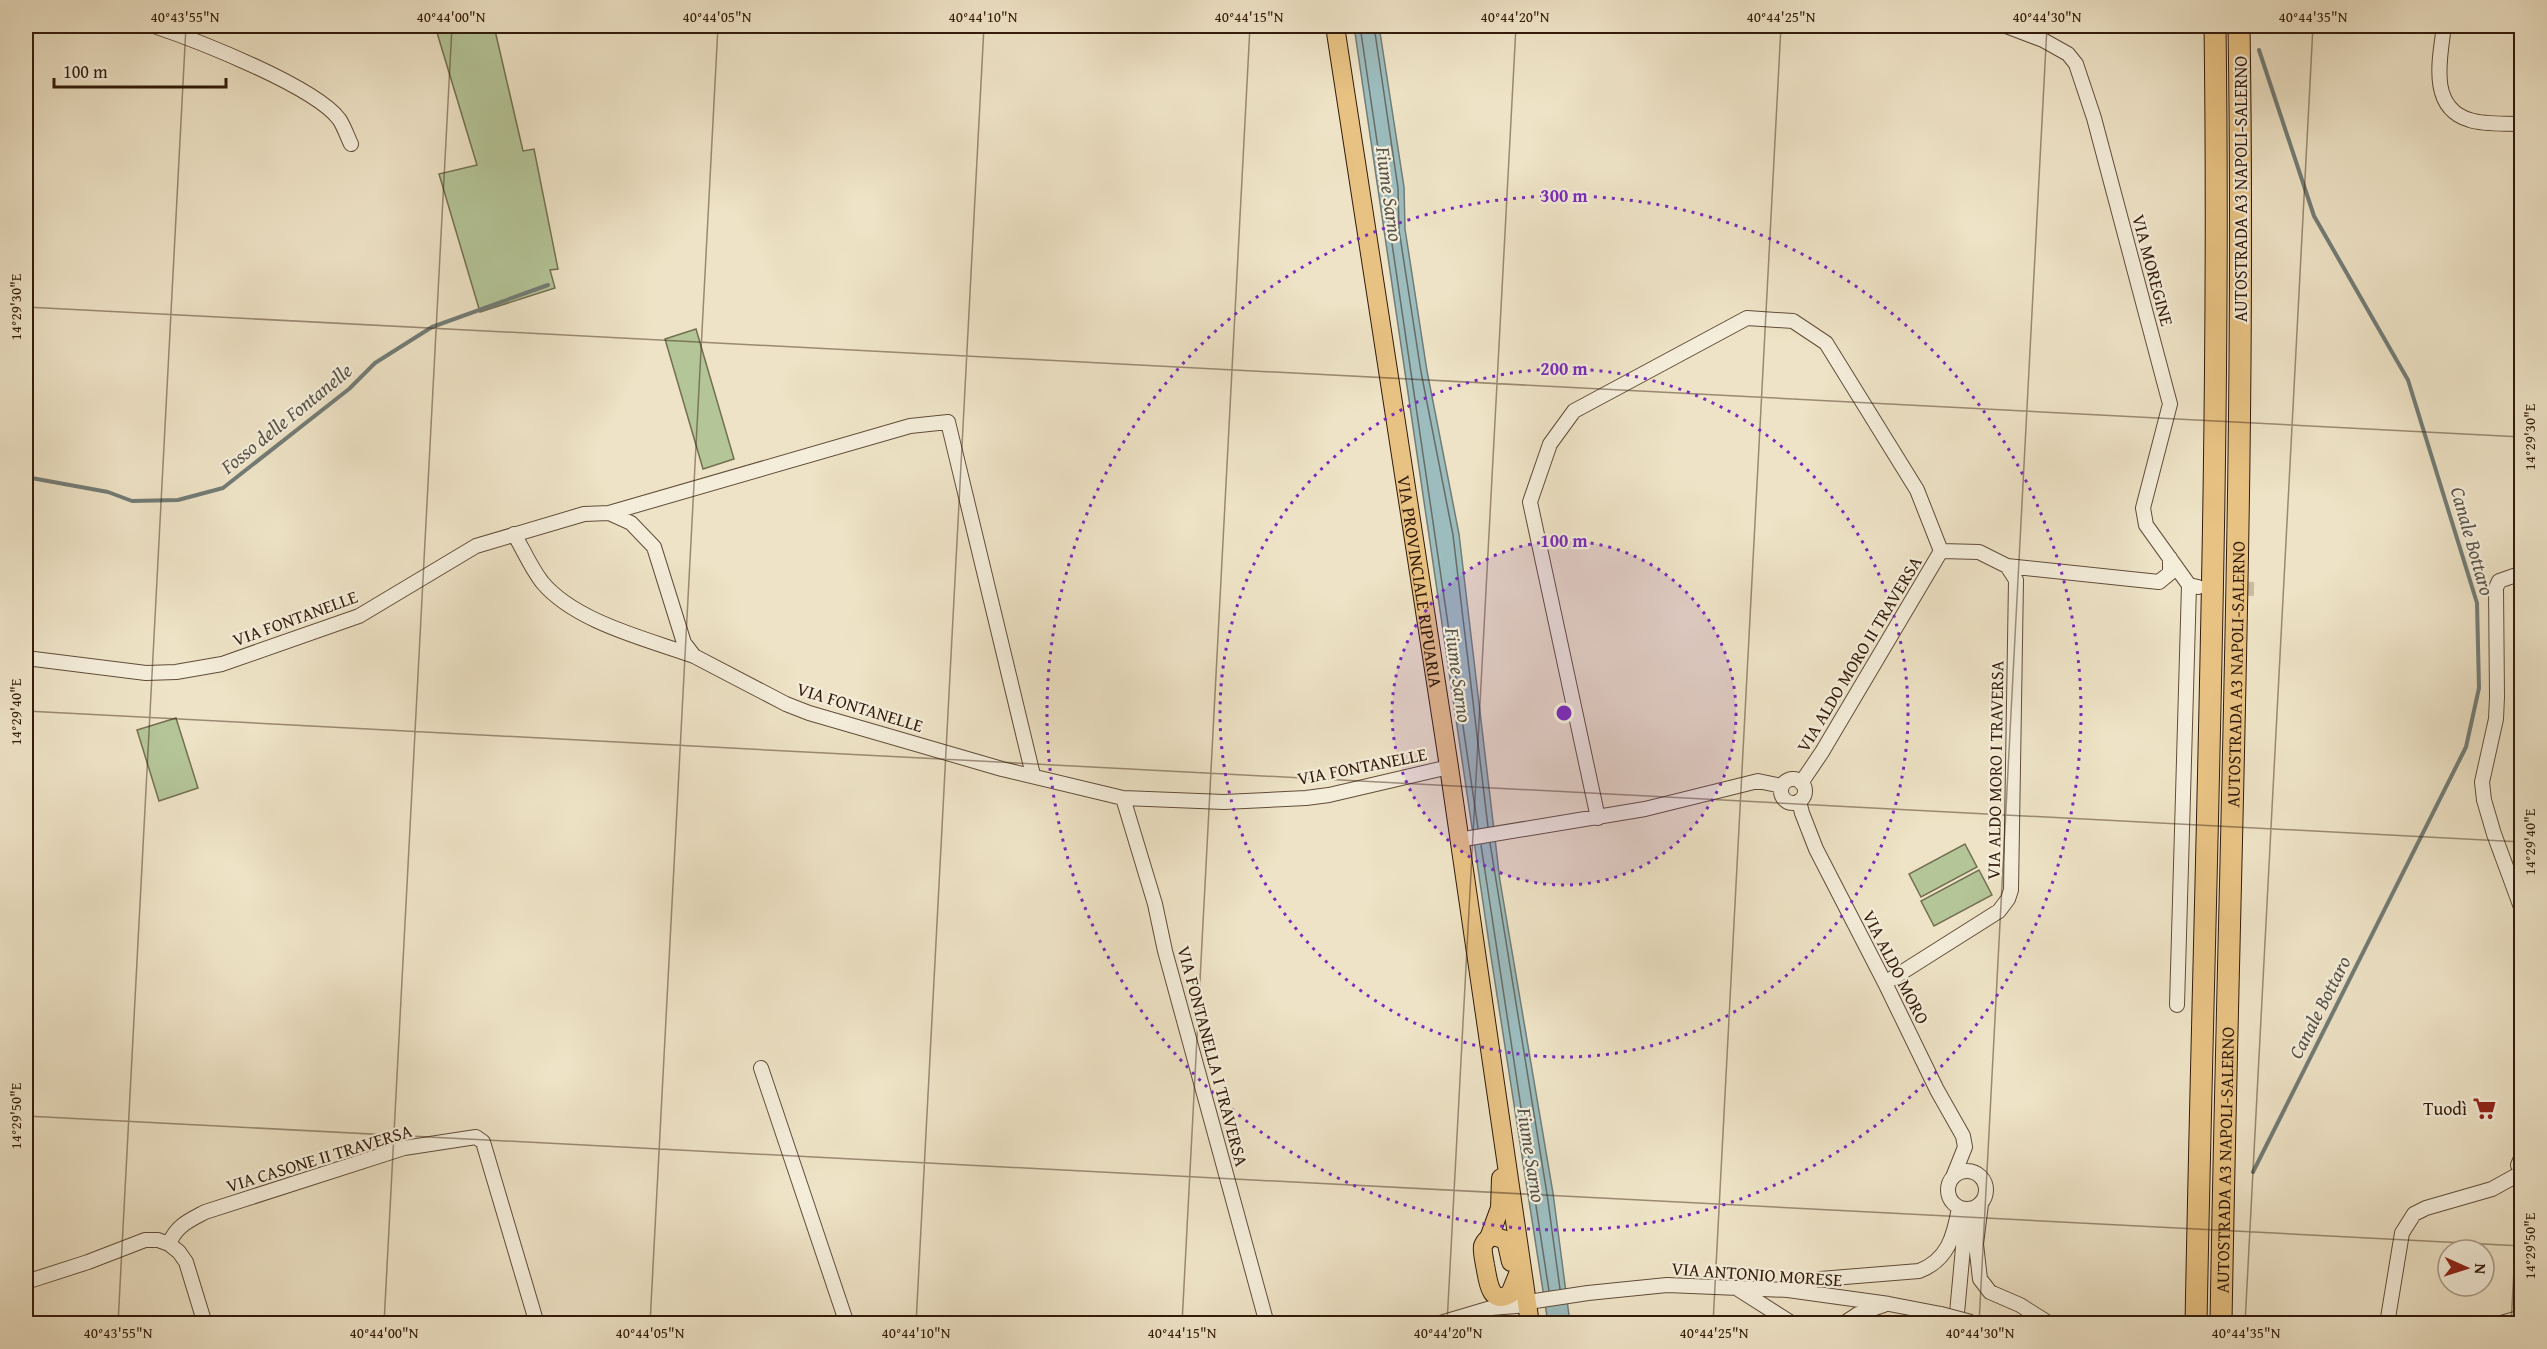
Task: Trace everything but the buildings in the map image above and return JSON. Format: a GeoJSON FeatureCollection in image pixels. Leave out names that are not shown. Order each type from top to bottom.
{"type":"FeatureCollection","features":[{"type":"Feature","properties":{"kind":"highway","name":"AUTOSTRADA A3 NAPOLI-SALERNO"},"geometry":{"type":"LineString","coordinates":[[2196,1323],[2214,501],[2215,26]]}},
{"type":"Feature","properties":{"kind":"highway","name":"AUTOSTRADA A3 NAPOLI-SALERNO"},"geometry":{"type":"LineString","coordinates":[[2221,1323],[2239,486],[2241,282],[2239,26]]}},
{"type":"Feature","properties":{"kind":"main road","name":"VIA PROVINCIALE RIPUARIA"},"geometry":{"type":"LineString","coordinates":[[1335,26],[1462,839],[1521,1264]]}},
{"type":"Feature","properties":{"kind":"main road","name":"VIA PROVINCIALE RIPUARIA"},"geometry":{"type":"LineString","coordinates":[[1502,1140],[1500,1208],[1483,1249],[1517,1302]]}},
{"type":"Feature","properties":{"kind":"main road"},"geometry":{"type":"LineString","coordinates":[[1489,1238],[1502,1237],[1521,1264],[1517,1302]]}},
{"type":"Feature","properties":{"kind":"main road"},"geometry":{"type":"LineString","coordinates":[[1508,1244],[1517,1302]]}},
{"type":"Feature","properties":{"kind":"street"},"geometry":{"type":"LineString","coordinates":[[154,26],[276,77],[320,102],[339,119],[351,144]]}},
{"type":"Feature","properties":{"kind":"street","name":"VIA MOREGINE"},"geometry":{"type":"LineString","coordinates":[[2006,26],[2043,40],[2068,54],[2076,64],[2094,118],[2170,404],[2143,508],[2146,525],[2193,586],[2177,1005]]}},
{"type":"Feature","properties":{"kind":"street"},"geometry":{"type":"LineString","coordinates":[[2444,26],[2439,80],[2445,102],[2452,111],[2471,121],[2522,124]]}},
{"type":"Feature","properties":{"kind":"street","name":"VIA ALDO MORO II TRAVERSA"},"geometry":{"type":"LineString","coordinates":[[1598,818],[1530,502],[1550,444],[1574,411],[1747,318],[1793,321],[1826,343],[1917,490],[1941,551],[1822,752],[1801,783]]}},
{"type":"Feature","properties":{"kind":"street","name":"VIA FONTANELLE"},"geometry":{"type":"LineString","coordinates":[[26,658],[146,673],[176,672],[222,664],[359,616],[476,546],[584,514],[609,513],[910,426],[948,422],[1033,775]]}},
{"type":"Feature","properties":{"kind":"street"},"geometry":{"type":"LineString","coordinates":[[609,513],[632,523],[654,547],[684,643],[694,656]]}},
{"type":"Feature","properties":{"kind":"street","name":"VIA FONTANELLE"},"geometry":{"type":"LineString","coordinates":[[514,534],[542,581],[562,601],[609,625],[694,656],[786,704],[809,713],[1002,769],[1123,798],[1224,802],[1329,795],[1449,766]]}},
{"type":"Feature","properties":{"kind":"street"},"geometry":{"type":"LineString","coordinates":[[1941,551],[1978,552],[2007,566],[2159,582],[2170,573],[2170,558]]}},
{"type":"Feature","properties":{"kind":"street","name":"VIA ALDO MORO I TRAVERSA"},"geometry":{"type":"LineString","coordinates":[[1886,983],[1999,911],[2008,899],[2011,890],[2016,580],[2007,566]]}},
{"type":"Feature","properties":{"kind":"street"},"geometry":{"type":"LineString","coordinates":[[2522,573],[2499,581],[2494,599],[2496,719],[2482,782],[2484,800],[2494,834],[2522,910]]}},
{"type":"Feature","properties":{"kind":"street"},"geometry":{"type":"LineString","coordinates":[[1462,839],[1645,809],[1758,781],[1782,786],[1791,780],[1801,783],[1804,794],[1799,801],[1793,803],[1786,801],[1782,796],[1782,786]]}},
{"type":"Feature","properties":{"kind":"street","name":"VIA FONTANELLA I TRAVERSA"},"geometry":{"type":"LineString","coordinates":[[1123,798],[1155,904],[1165,951],[1267,1323]]}},
{"type":"Feature","properties":{"kind":"street","name":"VIA ALDO MORO"},"geometry":{"type":"LineString","coordinates":[[1799,801],[1816,849],[1886,983],[1937,1090],[1960,1129],[1965,1147],[1980,1176]]}},
{"type":"Feature","properties":{"kind":"street"},"geometry":{"type":"LineString","coordinates":[[761,1068],[847,1323]]}},
{"type":"Feature","properties":{"kind":"street","name":"VIA CASONE II TRAVERSA"},"geometry":{"type":"LineString","coordinates":[[169,1244],[173,1233],[182,1224],[204,1212],[404,1148],[476,1137],[483,1142],[537,1323]]}},
{"type":"Feature","properties":{"kind":"street"},"geometry":{"type":"LineString","coordinates":[[1965,1147],[1948,1188],[1948,1194],[1954,1204],[1963,1209],[1981,1204]]}},
{"type":"Feature","properties":{"kind":"street"},"geometry":{"type":"LineString","coordinates":[[2387,1323],[2402,1233],[2414,1214],[2426,1208],[2492,1189],[2521,1174],[2518,1165],[2522,1156]]}},
{"type":"Feature","properties":{"kind":"street"},"geometry":{"type":"LineString","coordinates":[[1953,1177],[1958,1173],[1970,1171],[1980,1176],[1986,1186],[1987,1192],[1981,1204],[1976,1244],[1980,1279],[1990,1292],[2020,1305],[2050,1323]]}},
{"type":"Feature","properties":{"kind":"street"},"geometry":{"type":"LineString","coordinates":[[1788,1290],[1820,1279],[1919,1271],[1929,1267],[1939,1261],[1951,1241],[1963,1209]]}},
{"type":"Feature","properties":{"kind":"street"},"geometry":{"type":"LineString","coordinates":[[1956,1323],[1963,1209]]}},
{"type":"Feature","properties":{"kind":"street"},"geometry":{"type":"LineString","coordinates":[[26,1282],[146,1240],[158,1240],[169,1244],[186,1262],[205,1323]]}},
{"type":"Feature","properties":{"kind":"street","name":"VIA ANTONIO MORESE"},"geometry":{"type":"LineString","coordinates":[[1517,1302],[1667,1285],[1788,1290],[1889,1304],[1973,1323]]}},
{"type":"Feature","properties":{"kind":"street"},"geometry":{"type":"LineString","coordinates":[[1736,1288],[1793,1323]]}},
{"type":"Feature","properties":{"kind":"street"},"geometry":{"type":"LineString","coordinates":[[1437,1323],[1483,1310],[1489,1303],[1517,1302]]}},
{"type":"Feature","properties":{"kind":"street"},"geometry":{"type":"LineString","coordinates":[[1843,1323],[1858,1314],[1889,1304]]}},
{"type":"Feature","properties":{"kind":"street"},"geometry":{"type":"LineString","coordinates":[[2498,1323],[2522,1317]]}},
{"type":"Feature","properties":{"kind":"green space"},"geometry":{"type":"Polygon","coordinates":[[[435,26],[494,26],[523,151],[534,149],[558,269],[550,270],[555,288],[480,312],[439,174],[477,165],[435,26]]]}},
{"type":"Feature","properties":{"kind":"green space"},"geometry":{"type":"Polygon","coordinates":[[[696,329],[734,459],[703,469],[665,339],[696,329]]]}},
{"type":"Feature","properties":{"kind":"green space"},"geometry":{"type":"Polygon","coordinates":[[[176,718],[198,788],[159,801],[137,730],[176,718]]]}},
{"type":"Feature","properties":{"kind":"green space"},"geometry":{"type":"Polygon","coordinates":[[[1965,844],[1977,867],[1921,897],[1909,874],[1965,844]]]}},
{"type":"Feature","properties":{"kind":"green space"},"geometry":{"type":"Polygon","coordinates":[[[1979,870],[1992,895],[1934,926],[1921,901],[1979,870]]]}},
{"type":"Feature","properties":{"kind":"water","name":"Fiume Sarno"},"geometry":{"type":"Polygon","coordinates":[[[1354,26],[1379,26],[1404,187],[1405,229],[1427,371],[1459,534],[1500,881],[1553,1193],[1570,1323],[1548,1323],[1490,950],[1354,26]]]}},
{"type":"Feature","properties":{"kind":"waterway","name":"Canale Bottaro"},"geometry":{"type":"LineString","coordinates":[[2253,1172],[2466,747],[2479,688],[2477,603],[2408,380],[2314,216],[2259,50]]}},
{"type":"Feature","properties":{"kind":"waterway","name":"Fosso delle Fontanelle"},"geometry":{"type":"LineString","coordinates":[[26,477],[108,492],[132,501],[178,500],[223,488],[349,389],[375,363],[432,327],[548,285]]}},
{"type":"Feature","properties":{"kind":"tunnel"},"geometry":{"type":"LineString","coordinates":[[2205,588],[2254,589]]}},
{"type":"Feature","properties":{"kind":"place","name":"Tuodì"},"geometry":{"type":"Point","coordinates":[2485,1108]}}]}
